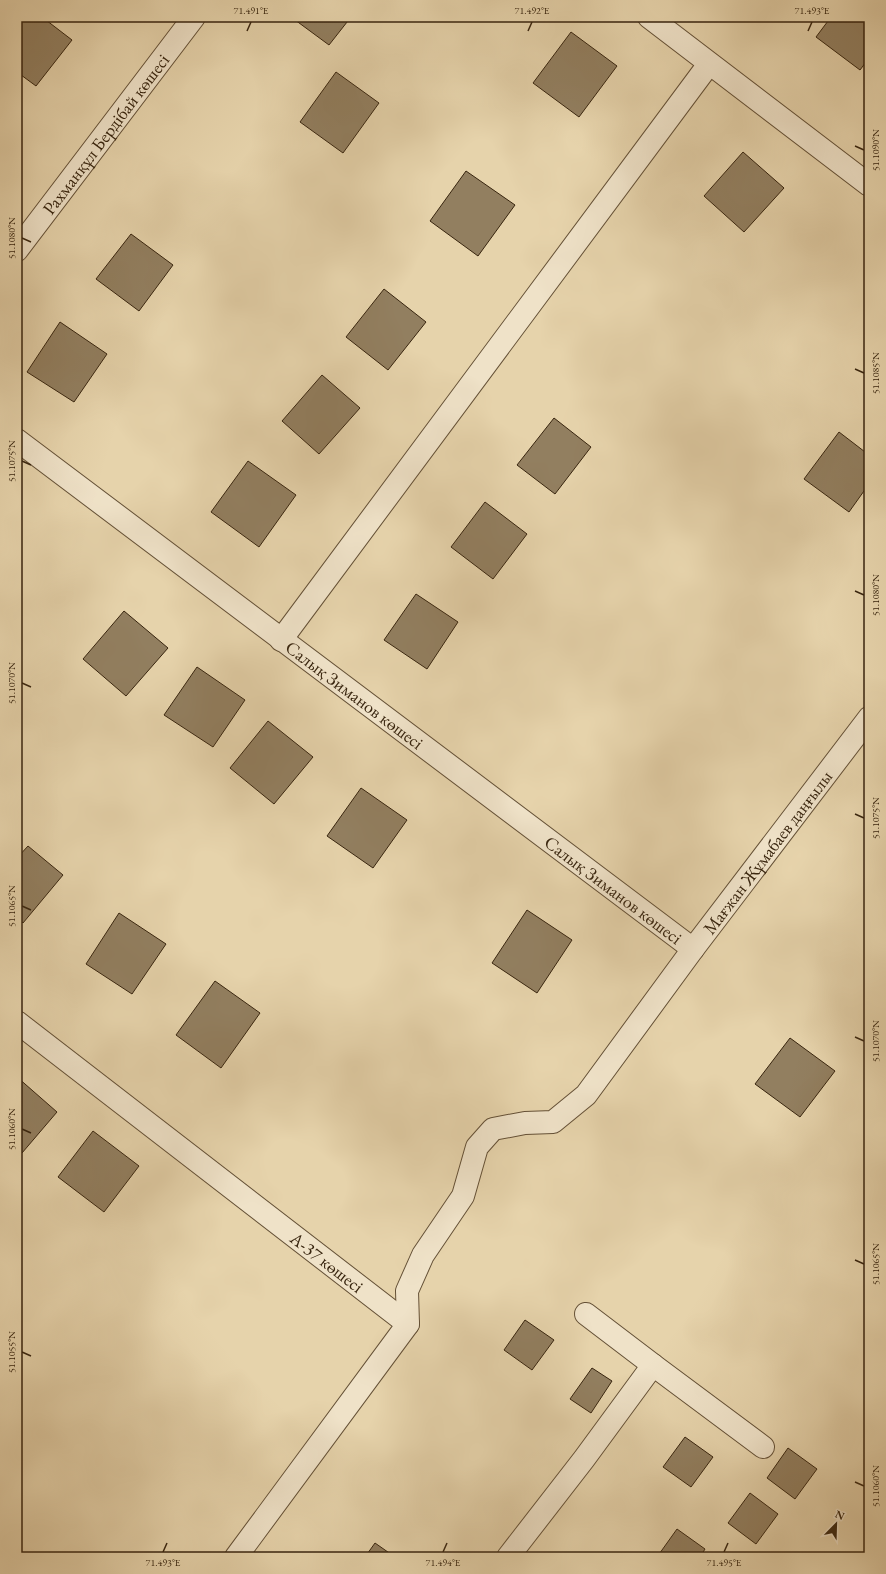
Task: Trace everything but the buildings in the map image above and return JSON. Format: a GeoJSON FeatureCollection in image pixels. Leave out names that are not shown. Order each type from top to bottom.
{"type":"FeatureCollection","features":[{"type":"Feature","properties":{"kind":"street","name":"Рахманқұл Бердібай көшесі"},"geometry":{"type":"LineString","coordinates":[[17,250],[194,17]]}},
{"type":"Feature","properties":{"kind":"street"},"geometry":{"type":"LineString","coordinates":[[649,17],[869,185]]}},
{"type":"Feature","properties":{"kind":"street"},"geometry":{"type":"LineString","coordinates":[[281,640],[709,64]]}},
{"type":"Feature","properties":{"kind":"street","name":"Салық Зиманов көшесі"},"geometry":{"type":"LineString","coordinates":[[17,440],[693,949]]}},
{"type":"Feature","properties":{"kind":"street","name":"Мағжан Жұмабаев даңғылы"},"geometry":{"type":"LineString","coordinates":[[408,1324],[408,1291],[423,1255],[463,1196],[477,1148],[493,1129],[525,1123],[553,1122],[586,1095],[693,949],[868,722]]}},
{"type":"Feature","properties":{"kind":"street","name":"А-37 көшесі"},"geometry":{"type":"LineString","coordinates":[[17,1022],[408,1324]]}},
{"type":"Feature","properties":{"kind":"street"},"geometry":{"type":"LineString","coordinates":[[586,1314],[763,1447]]}},
{"type":"Feature","properties":{"kind":"street"},"geometry":{"type":"LineString","coordinates":[[236,1557],[408,1324]]}},
{"type":"Feature","properties":{"kind":"street"},"geometry":{"type":"LineString","coordinates":[[508,1557],[584,1460],[653,1365]]}}]}
